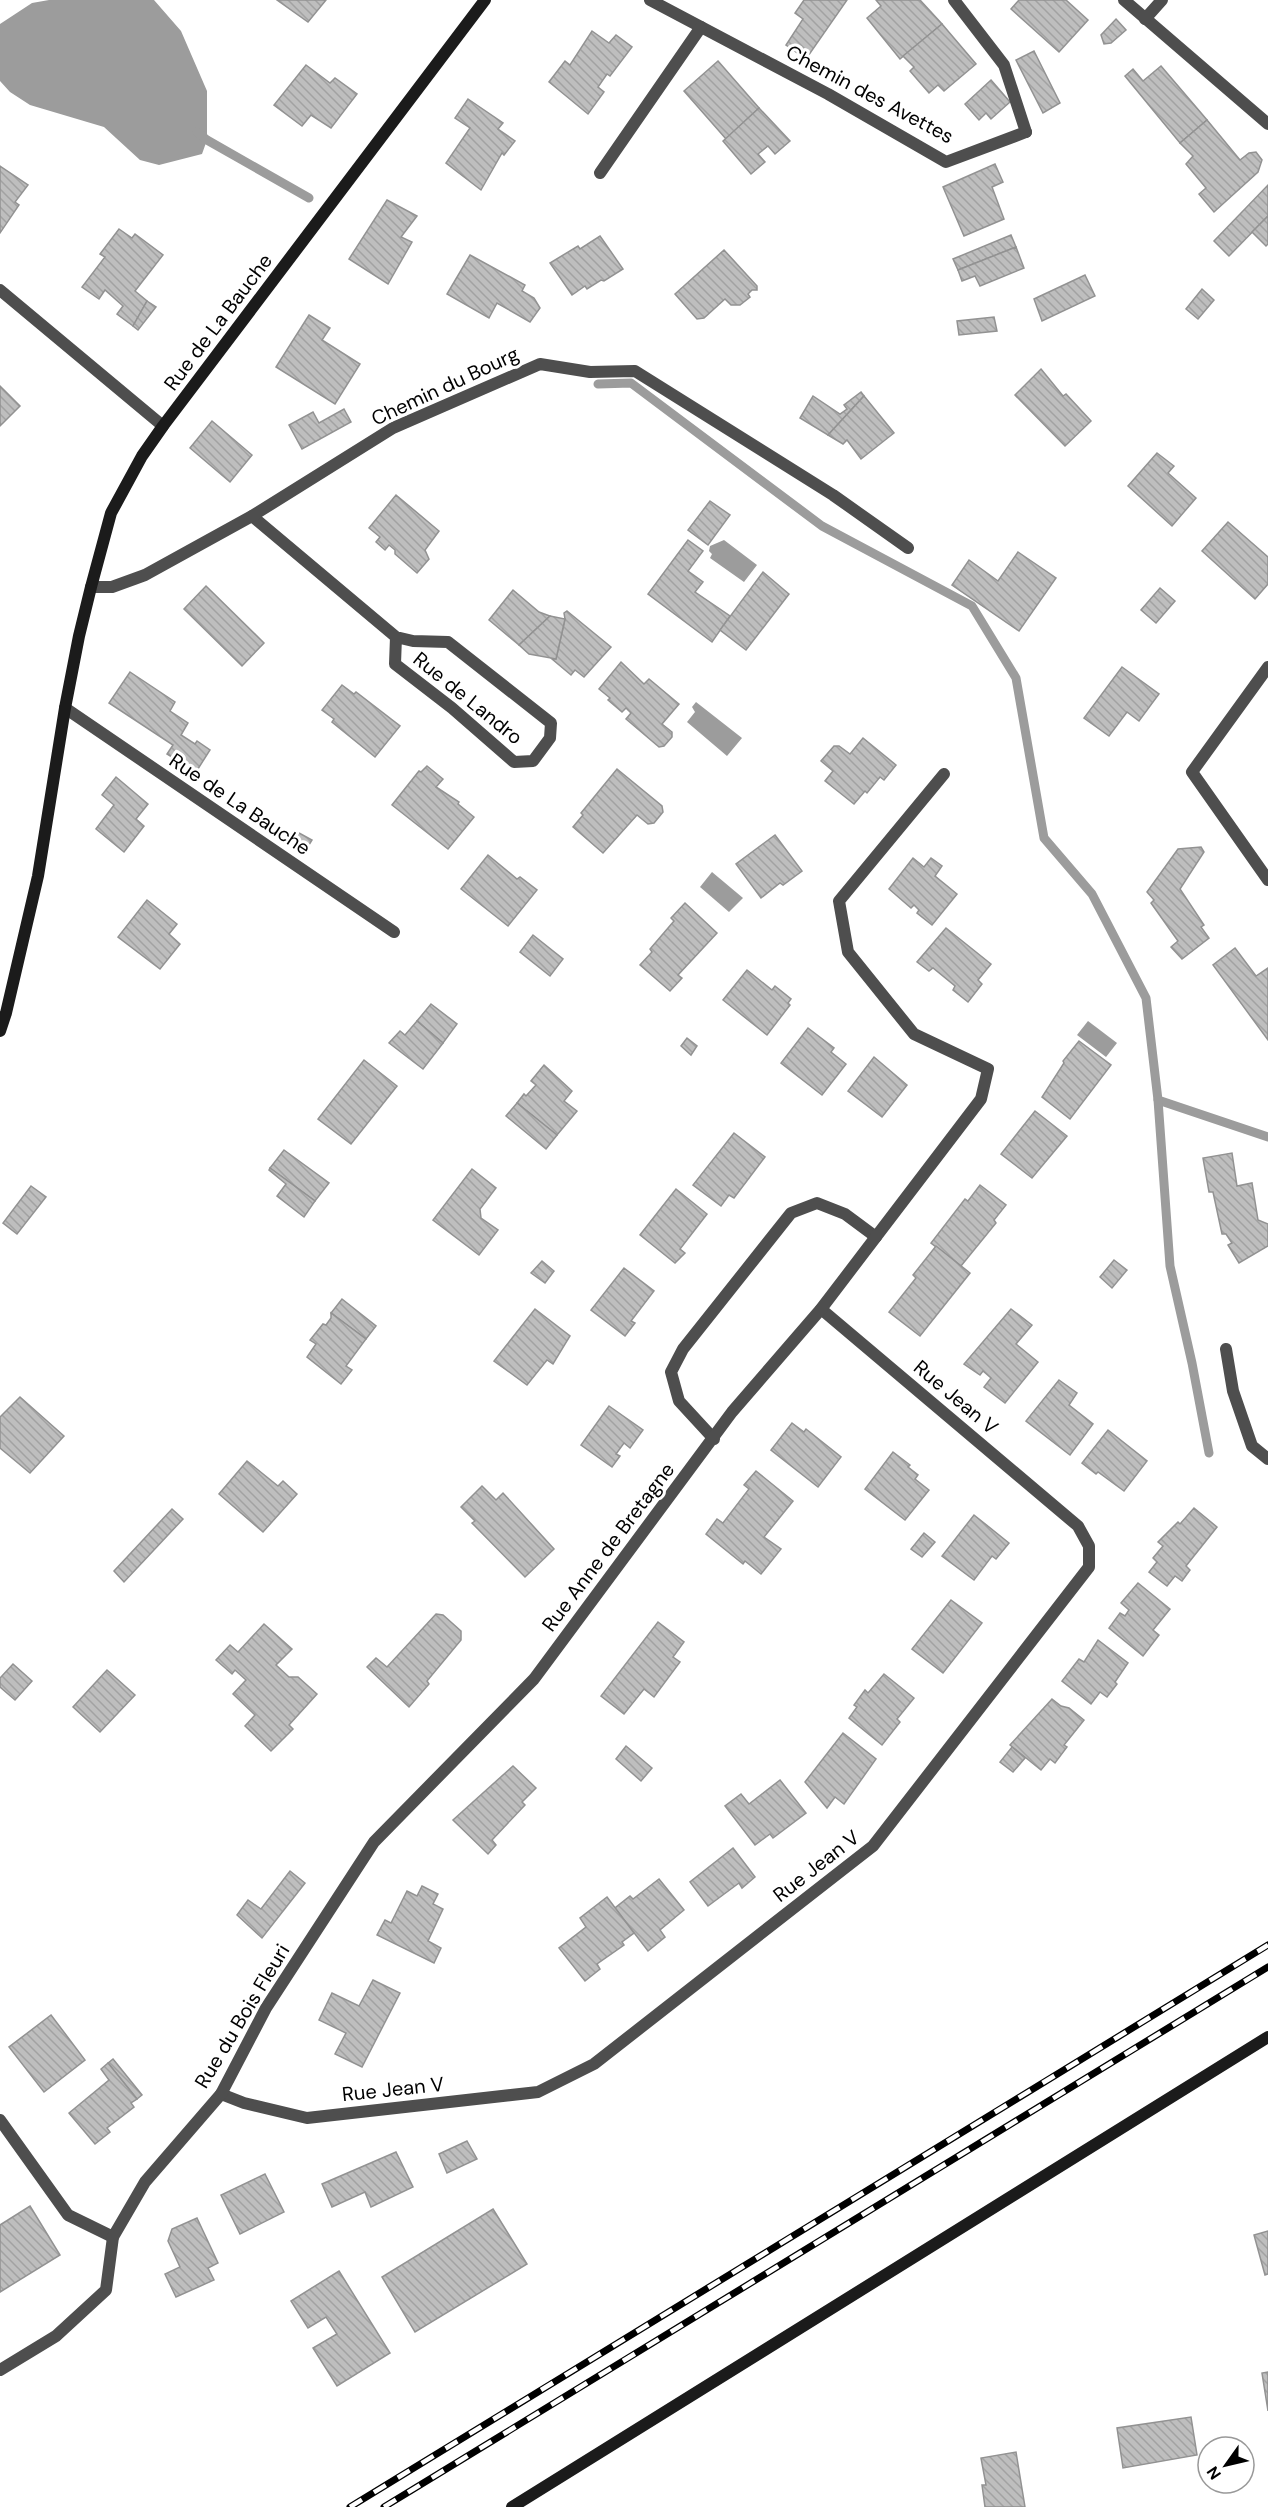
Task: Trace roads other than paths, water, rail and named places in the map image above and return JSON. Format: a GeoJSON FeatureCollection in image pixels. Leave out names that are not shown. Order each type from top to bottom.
{"type":"FeatureCollection","features":[{"type":"Feature","properties":{"kind":"street","name":"Rue de La Bauche"},"geometry":{"type":"LineString","coordinates":[[0,1031],[38,876],[79,636],[111,513],[142,456],[163,426],[485,0]]}},
{"type":"Feature","properties":{"kind":"street","name":"Chemin des Avettes"},"geometry":{"type":"LineString","coordinates":[[650,0],[828,94],[946,162],[1026,132],[1004,65],[954,0]]}},
{"type":"Feature","properties":{"kind":"street"},"geometry":{"type":"LineString","coordinates":[[1124,0],[1268,124]]}},
{"type":"Feature","properties":{"kind":"street"},"geometry":{"type":"LineString","coordinates":[[1145,19],[1162,0]]}},
{"type":"Feature","properties":{"kind":"street"},"geometry":{"type":"LineString","coordinates":[[600,173],[701,27]]}},
{"type":"Feature","properties":{"kind":"street"},"geometry":{"type":"LineString","coordinates":[[0,290],[163,426]]}},
{"type":"Feature","properties":{"kind":"street","name":"Chemin du Bourg"},"geometry":{"type":"LineString","coordinates":[[92,587],[112,587],[145,575],[252,516],[393,428],[540,364],[590,372],[635,371],[832,495],[908,548]]}},
{"type":"Feature","properties":{"kind":"street","name":"Rue de Landro"},"geometry":{"type":"LineString","coordinates":[[252,516],[396,637],[413,641],[448,642],[551,723],[550,738],[533,761],[514,762],[452,708],[395,664],[396,637]]}},
{"type":"Feature","properties":{"kind":"street"},"geometry":{"type":"LineString","coordinates":[[1268,667],[1192,772],[1268,880]]}},
{"type":"Feature","properties":{"kind":"street","name":"Rue de La Bauche"},"geometry":{"type":"LineString","coordinates":[[65,708],[394,932]]}},
{"type":"Feature","properties":{"kind":"street","name":"Rue Anne de Bretagne"},"geometry":{"type":"LineString","coordinates":[[534,1679],[732,1412],[821,1310],[981,1099],[988,1069],[914,1034],[848,952],[839,901],[944,774]]}},
{"type":"Feature","properties":{"kind":"street"},"geometry":{"type":"LineString","coordinates":[[714,1439],[679,1401],[671,1372],[683,1349],[791,1213],[817,1203],[845,1214],[876,1237]]}},
{"type":"Feature","properties":{"kind":"street","name":"Rue Jean V"},"geometry":{"type":"LineString","coordinates":[[221,2094],[244,2103],[307,2118],[538,2092],[594,2064],[873,1846],[1089,1568],[1089,1546],[1078,1526],[821,1310]]}},
{"type":"Feature","properties":{"kind":"street"},"geometry":{"type":"LineString","coordinates":[[1226,1349],[1233,1391],[1252,1446],[1268,1459]]}},
{"type":"Feature","properties":{"kind":"street","name":"Rue du Bois Fleuri"},"geometry":{"type":"LineString","coordinates":[[0,2370],[56,2336],[106,2290],[113,2237],[145,2182],[221,2094],[266,2008],[374,1842],[534,1679]]}},
{"type":"Feature","properties":{"kind":"street"},"geometry":{"type":"LineString","coordinates":[[512,2507],[1268,2037]]}},
{"type":"Feature","properties":{"kind":"street"},"geometry":{"type":"LineString","coordinates":[[0,2120],[68,2215],[113,2237]]}},
{"type":"Feature","properties":{"kind":"waterway"},"geometry":{"type":"LineString","coordinates":[[197,132],[207,140],[309,198]]}},
{"type":"Feature","properties":{"kind":"waterway"},"geometry":{"type":"LineString","coordinates":[[598,384],[631,383],[822,526],[972,606],[1016,678],[1044,838],[1092,894],[1146,998],[1158,1100],[1268,1137]]}},
{"type":"Feature","properties":{"kind":"waterway"},"geometry":{"type":"LineString","coordinates":[[1158,1100],[1170,1266],[1209,1453]]}},
{"type":"Feature","properties":{"kind":"railway"},"geometry":{"type":"LineString","coordinates":[[350,2507],[1268,1945]]}},
{"type":"Feature","properties":{"kind":"railway"},"geometry":{"type":"LineString","coordinates":[[384,2507],[1268,1967]]}}]}
